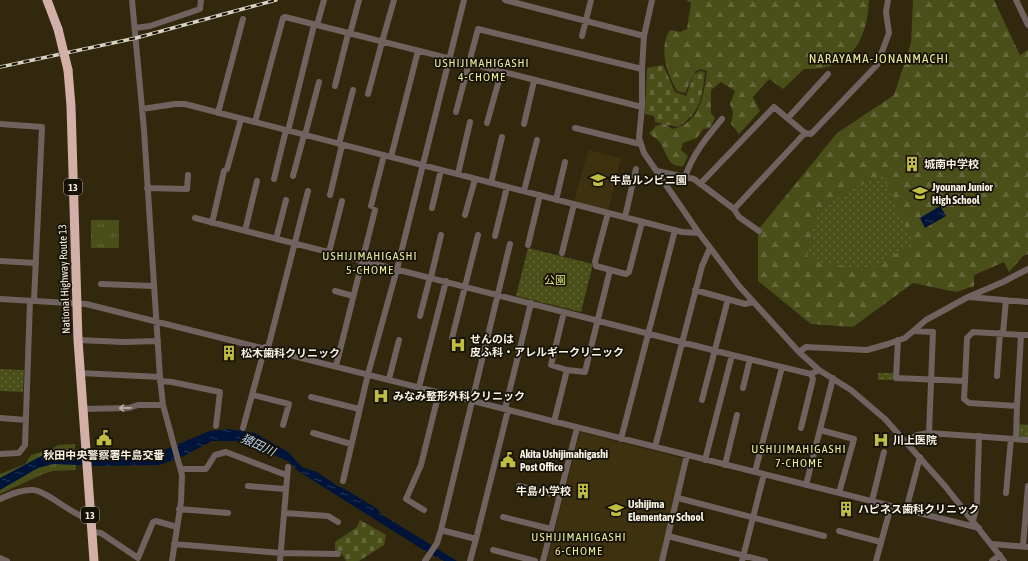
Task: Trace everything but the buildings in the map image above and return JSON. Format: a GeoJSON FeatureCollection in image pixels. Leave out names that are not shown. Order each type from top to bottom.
{"type":"FeatureCollection","features":[{"type":"Feature","properties":{"kind":"highway","name":"National Highway Route 13"},"geometry":{"type":"LineString","coordinates":[[47,0],[58,29],[68,70],[71,106],[78,340],[94,561]]}},
{"type":"Feature","properties":{"kind":"street"},"geometry":{"type":"LineString","coordinates":[[132,0],[142,109],[160,379],[164,406],[180,467],[179,509],[172,561]]}},
{"type":"Feature","properties":{"kind":"street"},"geometry":{"type":"LineString","coordinates":[[135,28],[150,26],[200,8],[201,0]]}},
{"type":"Feature","properties":{"kind":"street"},"geometry":{"type":"LineString","coordinates":[[274,179],[324,0]]}},
{"type":"Feature","properties":{"kind":"street"},"geometry":{"type":"LineString","coordinates":[[335,86],[359,0]]}},
{"type":"Feature","properties":{"kind":"street"},"geometry":{"type":"LineString","coordinates":[[368,94],[394,0]]}},
{"type":"Feature","properties":{"kind":"street"},"geometry":{"type":"LineString","coordinates":[[343,481],[359,409],[397,269],[464,0]]}},
{"type":"Feature","properties":{"kind":"street"},"geometry":{"type":"LineString","coordinates":[[505,0],[644,36]]}},
{"type":"Feature","properties":{"kind":"street"},"geometry":{"type":"LineString","coordinates":[[582,36],[591,0]]}},
{"type":"Feature","properties":{"kind":"street"},"geometry":{"type":"LineString","coordinates":[[652,0],[644,36],[642,107],[639,133],[640,144],[699,233],[739,286],[800,352],[819,370],[851,390],[885,419],[907,441],[992,544],[1004,561]]}},
{"type":"Feature","properties":{"kind":"street"},"geometry":{"type":"LineString","coordinates":[[700,184],[774,107],[806,133],[811,134],[877,65],[889,33],[886,12],[888,0]]}},
{"type":"Feature","properties":{"kind":"street"},"geometry":{"type":"LineString","coordinates":[[1016,0],[1028,25]]}},
{"type":"Feature","properties":{"kind":"street"},"geometry":{"type":"LineString","coordinates":[[255,122],[284,17],[500,73],[642,107]]}},
{"type":"Feature","properties":{"kind":"street"},"geometry":{"type":"LineString","coordinates":[[218,113],[243,19]]}},
{"type":"Feature","properties":{"kind":"street"},"geometry":{"type":"LineString","coordinates":[[456,112],[478,29],[642,69]]}},
{"type":"Feature","properties":{"kind":"street"},"geometry":{"type":"LineString","coordinates":[[391,157],[418,51]]}},
{"type":"Feature","properties":{"kind":"street"},"geometry":{"type":"LineString","coordinates":[[487,123],[500,73]]}},
{"type":"Feature","properties":{"kind":"street"},"geometry":{"type":"LineString","coordinates":[[788,118],[828,74]]}},
{"type":"Feature","properties":{"kind":"street"},"geometry":{"type":"LineString","coordinates":[[524,124],[534,81]]}},
{"type":"Feature","properties":{"kind":"street"},"geometry":{"type":"LineString","coordinates":[[293,176],[319,82]]}},
{"type":"Feature","properties":{"kind":"street"},"geometry":{"type":"LineString","coordinates":[[330,195],[353,90]]}},
{"type":"Feature","properties":{"kind":"street"},"geometry":{"type":"LineString","coordinates":[[142,109],[185,104],[642,222],[675,230],[699,233]]}},
{"type":"Feature","properties":{"kind":"street"},"geometry":{"type":"LineString","coordinates":[[212,223],[241,119]]}},
{"type":"Feature","properties":{"kind":"street"},"geometry":{"type":"LineString","coordinates":[[685,177],[691,161],[700,146],[722,120]]}},
{"type":"Feature","properties":{"kind":"street"},"geometry":{"type":"LineString","coordinates":[[458,174],[470,122]]}},
{"type":"Feature","properties":{"kind":"street"},"geometry":{"type":"LineString","coordinates":[[0,124],[42,127],[36,264],[32,301],[25,445],[19,453],[0,454]]}},
{"type":"Feature","properties":{"kind":"street"},"geometry":{"type":"LineString","coordinates":[[575,128],[640,144]]}},
{"type":"Feature","properties":{"kind":"street"},"geometry":{"type":"LineString","coordinates":[[734,209],[806,133]]}},
{"type":"Feature","properties":{"kind":"street"},"geometry":{"type":"LineString","coordinates":[[491,183],[502,137]]}},
{"type":"Feature","properties":{"kind":"street"},"geometry":{"type":"LineString","coordinates":[[524,191],[537,140]]}},
{"type":"Feature","properties":{"kind":"street"},"geometry":{"type":"LineString","coordinates":[[336,366],[362,260],[384,155]]}},
{"type":"Feature","properties":{"kind":"street"},"geometry":{"type":"LineString","coordinates":[[556,200],[565,162]]}},
{"type":"Feature","properties":{"kind":"street"},"geometry":{"type":"LineString","coordinates":[[625,217],[636,169]]}},
{"type":"Feature","properties":{"kind":"street"},"geometry":{"type":"LineString","coordinates":[[432,208],[441,170]]}},
{"type":"Feature","properties":{"kind":"street"},"geometry":{"type":"LineString","coordinates":[[657,171],[694,179],[734,209],[739,217],[759,231]]}},
{"type":"Feature","properties":{"kind":"street"},"geometry":{"type":"LineString","coordinates":[[147,188],[187,189],[188,175]]}},
{"type":"Feature","properties":{"kind":"street"},"geometry":{"type":"LineString","coordinates":[[465,215],[475,179]]}},
{"type":"Feature","properties":{"kind":"street"},"geometry":{"type":"LineString","coordinates":[[245,231],[257,181]]}},
{"type":"Feature","properties":{"kind":"street"},"geometry":{"type":"LineString","coordinates":[[495,236],[507,187]]}},
{"type":"Feature","properties":{"kind":"street"},"geometry":{"type":"LineString","coordinates":[[243,428],[295,244],[308,191]]}},
{"type":"Feature","properties":{"kind":"street"},"geometry":{"type":"LineString","coordinates":[[528,245],[540,195]]}},
{"type":"Feature","properties":{"kind":"street"},"geometry":{"type":"LineString","coordinates":[[276,239],[286,200]]}},
{"type":"Feature","properties":{"kind":"street"},"geometry":{"type":"LineString","coordinates":[[329,252],[342,201]]}},
{"type":"Feature","properties":{"kind":"street"},"geometry":{"type":"LineString","coordinates":[[562,253],[574,204]]}},
{"type":"Feature","properties":{"kind":"street"},"geometry":{"type":"LineString","coordinates":[[608,213],[595,262],[596,266],[610,270],[626,274],[629,272],[642,222]]}},
{"type":"Feature","properties":{"kind":"street"},"geometry":{"type":"LineString","coordinates":[[195,218],[497,294],[715,351],[812,374],[819,370]]}},
{"type":"Feature","properties":{"kind":"street"},"geometry":{"type":"LineString","coordinates":[[621,439],[675,230]]}},
{"type":"Feature","properties":{"kind":"street"},"geometry":{"type":"LineString","coordinates":[[420,316],[441,235]]}},
{"type":"Feature","properties":{"kind":"street"},"geometry":{"type":"LineString","coordinates":[[452,338],[478,235]]}},
{"type":"Feature","properties":{"kind":"street"},"geometry":{"type":"LineString","coordinates":[[426,560],[437,543],[441,530],[471,400],[510,244]]}},
{"type":"Feature","properties":{"kind":"street"},"geometry":{"type":"LineString","coordinates":[[655,447],[695,290],[702,266],[710,248]]}},
{"type":"Feature","properties":{"kind":"street"},"geometry":{"type":"LineString","coordinates":[[0,261],[36,264]]}},
{"type":"Feature","properties":{"kind":"street"},"geometry":{"type":"LineString","coordinates":[[800,352],[806,347],[867,350],[898,340],[914,331],[926,320],[968,297],[1003,282],[1028,269]]}},
{"type":"Feature","properties":{"kind":"street"},"geometry":{"type":"LineString","coordinates":[[564,312],[551,365],[567,370],[585,372],[610,270]]}},
{"type":"Feature","properties":{"kind":"street"},"geometry":{"type":"LineString","coordinates":[[419,387],[446,281]]}},
{"type":"Feature","properties":{"kind":"street"},"geometry":{"type":"LineString","coordinates":[[101,284],[153,286]]}},
{"type":"Feature","properties":{"kind":"street"},"geometry":{"type":"LineString","coordinates":[[695,290],[745,304],[753,302]]}},
{"type":"Feature","properties":{"kind":"street"},"geometry":{"type":"LineString","coordinates":[[335,291],[353,296]]}},
{"type":"Feature","properties":{"kind":"street"},"geometry":{"type":"LineString","coordinates":[[968,297],[1028,302]]}},
{"type":"Feature","properties":{"kind":"street"},"geometry":{"type":"LineString","coordinates":[[0,299],[86,304],[155,320],[577,428],[979,528]]}},
{"type":"Feature","properties":{"kind":"street"},"geometry":{"type":"LineString","coordinates":[[702,400],[728,299]]}},
{"type":"Feature","properties":{"kind":"street"},"geometry":{"type":"LineString","coordinates":[[997,376],[1006,300]]}},
{"type":"Feature","properties":{"kind":"street"},"geometry":{"type":"LineString","coordinates":[[470,561],[531,303]]}},
{"type":"Feature","properties":{"kind":"street"},"geometry":{"type":"LineString","coordinates":[[914,331],[933,332],[929,433]]}},
{"type":"Feature","properties":{"kind":"street"},"geometry":{"type":"LineString","coordinates":[[1006,493],[1017,406],[1025,335],[973,332],[967,338],[964,399],[969,403],[1017,406]]}},
{"type":"Feature","properties":{"kind":"street"},"geometry":{"type":"LineString","coordinates":[[78,340],[124,342],[158,341]]}},
{"type":"Feature","properties":{"kind":"street"},"geometry":{"type":"LineString","coordinates":[[389,379],[399,340]]}},
{"type":"Feature","properties":{"kind":"street"},"geometry":{"type":"LineString","coordinates":[[898,340],[896,378],[965,381]]}},
{"type":"Feature","properties":{"kind":"street"},"geometry":{"type":"LineString","coordinates":[[705,460],[732,355]]}},
{"type":"Feature","properties":{"kind":"street"},"geometry":{"type":"LineString","coordinates":[[742,388],[750,359]]}},
{"type":"Feature","properties":{"kind":"street"},"geometry":{"type":"LineString","coordinates":[[755,472],[782,367]]}},
{"type":"Feature","properties":{"kind":"street"},"geometry":{"type":"LineString","coordinates":[[554,422],[567,370]]}},
{"type":"Feature","properties":{"kind":"street"},"geometry":{"type":"LineString","coordinates":[[80,373],[160,379],[220,392],[216,426]]}},
{"type":"Feature","properties":{"kind":"street"},"geometry":{"type":"LineString","coordinates":[[801,428],[813,379],[812,374]]}},
{"type":"Feature","properties":{"kind":"street"},"geometry":{"type":"LineString","coordinates":[[806,485],[833,378]]}},
{"type":"Feature","properties":{"kind":"street"},"geometry":{"type":"LineString","coordinates":[[424,510],[406,498],[421,465],[439,392]]}},
{"type":"Feature","properties":{"kind":"street"},"geometry":{"type":"LineString","coordinates":[[253,395],[289,404],[283,425]]}},
{"type":"Feature","properties":{"kind":"street"},"geometry":{"type":"LineString","coordinates":[[311,397],[359,409]]}},
{"type":"Feature","properties":{"kind":"street"},"geometry":{"type":"LineString","coordinates":[[83,409],[129,408],[138,405],[164,406]]}},
{"type":"Feature","properties":{"kind":"street"},"geometry":{"type":"LineString","coordinates":[[725,465],[737,415]]}},
{"type":"Feature","properties":{"kind":"street"},"geometry":{"type":"LineString","coordinates":[[0,418],[26,420]]}},
{"type":"Feature","properties":{"kind":"street"},"geometry":{"type":"LineString","coordinates":[[543,561],[577,428]]}},
{"type":"Feature","properties":{"kind":"street"},"geometry":{"type":"LineString","coordinates":[[820,430],[854,439],[839,493]]}},
{"type":"Feature","properties":{"kind":"street"},"geometry":{"type":"LineString","coordinates":[[313,433],[351,444]]}},
{"type":"Feature","properties":{"kind":"street"},"geometry":{"type":"LineString","coordinates":[[907,441],[917,435],[929,433],[1028,440]]}},
{"type":"Feature","properties":{"kind":"street"},"geometry":{"type":"LineString","coordinates":[[973,521],[977,504],[979,436]]}},
{"type":"Feature","properties":{"kind":"street"},"geometry":{"type":"LineString","coordinates":[[180,467],[206,469],[215,455],[226,452],[286,475]]}},
{"type":"Feature","properties":{"kind":"street"},"geometry":{"type":"LineString","coordinates":[[872,502],[884,452]]}},
{"type":"Feature","properties":{"kind":"street"},"geometry":{"type":"LineString","coordinates":[[662,561],[687,455]]}},
{"type":"Feature","properties":{"kind":"street"},"geometry":{"type":"LineString","coordinates":[[906,510],[920,457]]}},
{"type":"Feature","properties":{"kind":"street"},"geometry":{"type":"LineString","coordinates":[[280,561],[286,475],[288,467]]}},
{"type":"Feature","properties":{"kind":"street"},"geometry":{"type":"LineString","coordinates":[[743,558],[764,474]]}},
{"type":"Feature","properties":{"kind":"street"},"geometry":{"type":"LineString","coordinates":[[248,486],[285,489]]}},
{"type":"Feature","properties":{"kind":"street"},"geometry":{"type":"LineString","coordinates":[[519,486],[560,496]]}},
{"type":"Feature","properties":{"kind":"street"},"geometry":{"type":"LineString","coordinates":[[992,544],[1026,547],[1028,486]]}},
{"type":"Feature","properties":{"kind":"street"},"geometry":{"type":"LineString","coordinates":[[0,499],[32,490],[40,492],[82,518],[91,520]]}},
{"type":"Feature","properties":{"kind":"street"},"geometry":{"type":"LineString","coordinates":[[678,498],[824,536]]}},
{"type":"Feature","properties":{"kind":"street"},"geometry":{"type":"LineString","coordinates":[[878,561],[881,542],[891,506]]}},
{"type":"Feature","properties":{"kind":"street"},"geometry":{"type":"LineString","coordinates":[[179,509],[228,513]]}},
{"type":"Feature","properties":{"kind":"street"},"geometry":{"type":"LineString","coordinates":[[284,513],[328,516],[338,522]]}},
{"type":"Feature","properties":{"kind":"street"},"geometry":{"type":"LineString","coordinates":[[503,517],[551,529]]}},
{"type":"Feature","properties":{"kind":"street"},"geometry":{"type":"LineString","coordinates":[[92,532],[101,533],[138,558],[153,522],[156,520],[176,527]]}},
{"type":"Feature","properties":{"kind":"street"},"geometry":{"type":"LineString","coordinates":[[441,530],[476,539]]}},
{"type":"Feature","properties":{"kind":"street"},"geometry":{"type":"LineString","coordinates":[[839,531],[881,542]]}},
{"type":"Feature","properties":{"kind":"street"},"geometry":{"type":"LineString","coordinates":[[668,536],[743,558],[765,561]]}},
{"type":"Feature","properties":{"kind":"street"},"geometry":{"type":"LineString","coordinates":[[174,544],[281,553],[338,554]]}},
{"type":"Feature","properties":{"kind":"street"},"geometry":{"type":"LineString","coordinates":[[493,550],[535,561]]}},
{"type":"Feature","properties":{"kind":"street"},"geometry":{"type":"LineString","coordinates":[[992,561],[1000,555]]}},
{"type":"Feature","properties":{"kind":"street"},"geometry":{"type":"LineString","coordinates":[[0,558],[8,561]]}},
{"type":"Feature","properties":{"kind":"shaded area","name":"牛島ルンビニ園"},"geometry":{"type":"Polygon","coordinates":[[[588,150],[621,158],[608,211],[574,202],[588,150]]]}},
{"type":"Feature","properties":{"kind":"shaded area","name":"Ushijima Elementary School"},"geometry":{"type":"Polygon","coordinates":[[[580,432],[685,459],[659,561],[547,561],[580,432]]]}},
{"type":"Feature","properties":{"kind":"green space"},"geometry":{"type":"Polygon","coordinates":[[[686,0],[869,0],[868,15],[864,29],[860,41],[853,51],[844,59],[833,65],[804,69],[783,89],[769,79],[753,97],[760,111],[739,134],[731,124],[733,112],[730,104],[735,91],[721,82],[711,90],[711,113],[715,118],[710,128],[703,129],[697,138],[683,143],[681,150],[688,156],[683,166],[678,166],[671,163],[660,142],[649,133],[656,126],[664,123],[672,129],[689,121],[695,115],[702,98],[707,71],[700,69],[695,72],[685,93],[677,91],[670,77],[665,61],[664,53],[666,37],[670,30],[680,32],[687,29],[691,3],[686,0]]]}},
{"type":"Feature","properties":{"kind":"green space"},"geometry":{"type":"Polygon","coordinates":[[[913,0],[994,0],[1020,55],[1028,50],[1028,254],[1023,256],[1009,272],[1004,262],[974,275],[974,286],[956,292],[913,283],[853,327],[811,324],[758,281],[758,230],[837,133],[894,95],[911,43],[913,0]]]}},
{"type":"Feature","properties":{"kind":"green space"},"geometry":{"type":"Polygon","coordinates":[[[663,65],[675,92],[686,96],[694,74],[700,71],[705,72],[699,104],[692,116],[678,127],[655,122],[654,116],[645,114],[647,68],[663,65]]]}},
{"type":"Feature","properties":{"kind":"green space"},"geometry":{"type":"Polygon","coordinates":[[[882,175],[913,244],[873,267],[862,270],[816,261],[807,256],[818,210],[847,192],[882,175]]]}},
{"type":"Feature","properties":{"kind":"green space"},"geometry":{"type":"Polygon","coordinates":[[[91,220],[119,220],[119,248],[91,248],[91,220]]]}},
{"type":"Feature","properties":{"kind":"green space","name":"公園"},"geometry":{"type":"Polygon","coordinates":[[[528,248],[593,264],[581,312],[516,296],[528,248]]]}},
{"type":"Feature","properties":{"kind":"green space"},"geometry":{"type":"Polygon","coordinates":[[[0,369],[24,370],[23,392],[0,391],[0,369]]]}},
{"type":"Feature","properties":{"kind":"green space"},"geometry":{"type":"Polygon","coordinates":[[[878,373],[893,373],[893,380],[878,380],[878,373]]]}},
{"type":"Feature","properties":{"kind":"green space"},"geometry":{"type":"Polygon","coordinates":[[[1018,424],[1028,425],[1028,437],[1021,437],[1018,433],[1018,424]]]}},
{"type":"Feature","properties":{"kind":"green space"},"geometry":{"type":"Polygon","coordinates":[[[75,444],[74,453],[0,481],[0,474],[25,464],[31,455],[52,449],[58,445],[75,444]]]}},
{"type":"Feature","properties":{"kind":"green space"},"geometry":{"type":"Polygon","coordinates":[[[75,462],[76,470],[53,471],[43,474],[0,494],[0,490],[43,464],[75,462]]]}},
{"type":"Feature","properties":{"kind":"green space"},"geometry":{"type":"Polygon","coordinates":[[[360,520],[386,535],[384,545],[359,561],[346,561],[342,554],[335,553],[335,542],[357,527],[360,520]]]}},
{"type":"Feature","properties":{"kind":"water"},"geometry":{"type":"Polygon","coordinates":[[[940,206],[946,216],[925,228],[920,218],[940,206]]]}},
{"type":"Feature","properties":{"kind":"water","name":"猿田川"},"geometry":{"type":"Polygon","coordinates":[[[228,429],[255,433],[288,452],[302,467],[317,472],[339,487],[378,509],[381,514],[457,561],[444,561],[425,551],[298,471],[289,462],[249,443],[212,441],[184,456],[160,465],[101,466],[53,464],[38,468],[0,490],[0,478],[45,454],[103,451],[125,457],[147,457],[210,431],[228,429]]]}},
{"type":"Feature","properties":{"kind":"railway"},"geometry":{"type":"LineString","coordinates":[[0,67],[136,38],[276,0]]}},
{"type":"Feature","properties":{"kind":"place","name":"城南中学校"},"geometry":{"type":"Point","coordinates":[912,164]}},
{"type":"Feature","properties":{"kind":"place","name":"牛島ルンビニ園"},"geometry":{"type":"Point","coordinates":[598,180]}},
{"type":"Feature","properties":{"kind":"place","name":"Jyounan Junior High School"},"geometry":{"type":"Point","coordinates":[920,193]}},
{"type":"Feature","properties":{"kind":"place","name":"せんのは 皮ふ科・アレルギークリニック"},"geometry":{"type":"Point","coordinates":[458,345]}},
{"type":"Feature","properties":{"kind":"place","name":"松木歯科クリニック"},"geometry":{"type":"Point","coordinates":[229,353]}},
{"type":"Feature","properties":{"kind":"place","name":"みなみ整形外科クリニック"},"geometry":{"type":"Point","coordinates":[381,396]}},
{"type":"Feature","properties":{"kind":"place","name":"秋田中央警察署牛島交番"},"geometry":{"type":"Point","coordinates":[104,438]}},
{"type":"Feature","properties":{"kind":"place","name":"川上医院"},"geometry":{"type":"Point","coordinates":[881,440]}},
{"type":"Feature","properties":{"kind":"place","name":"Akita Ushijimahigashi Post Office"},"geometry":{"type":"Point","coordinates":[508,460]}},
{"type":"Feature","properties":{"kind":"place","name":"牛島小学校"},"geometry":{"type":"Point","coordinates":[583,491]}},
{"type":"Feature","properties":{"kind":"place","name":"ハピネス歯科クリニック"},"geometry":{"type":"Point","coordinates":[846,509]}},
{"type":"Feature","properties":{"kind":"place","name":"Ushijima Elementary School"},"geometry":{"type":"Point","coordinates":[616,510]}},
{"type":"Feature","properties":{"kind":"district","name":"NARAYAMA-JONANMACHI"},"geometry":{"type":"Point","coordinates":[879,58]}},
{"type":"Feature","properties":{"kind":"district","name":"USHIJIMAHIGASHI 4-CHOME"},"geometry":{"type":"Point","coordinates":[482,70]}},
{"type":"Feature","properties":{"kind":"district","name":"USHIJIMAHIGASHI 5-CHOME"},"geometry":{"type":"Point","coordinates":[370,263]}},
{"type":"Feature","properties":{"kind":"district","name":"USHIJIMAHIGASHI 7-CHOME"},"geometry":{"type":"Point","coordinates":[799,456]}},
{"type":"Feature","properties":{"kind":"district","name":"USHIJIMAHIGASHI 6-CHOME"},"geometry":{"type":"Point","coordinates":[579,544]}}]}
